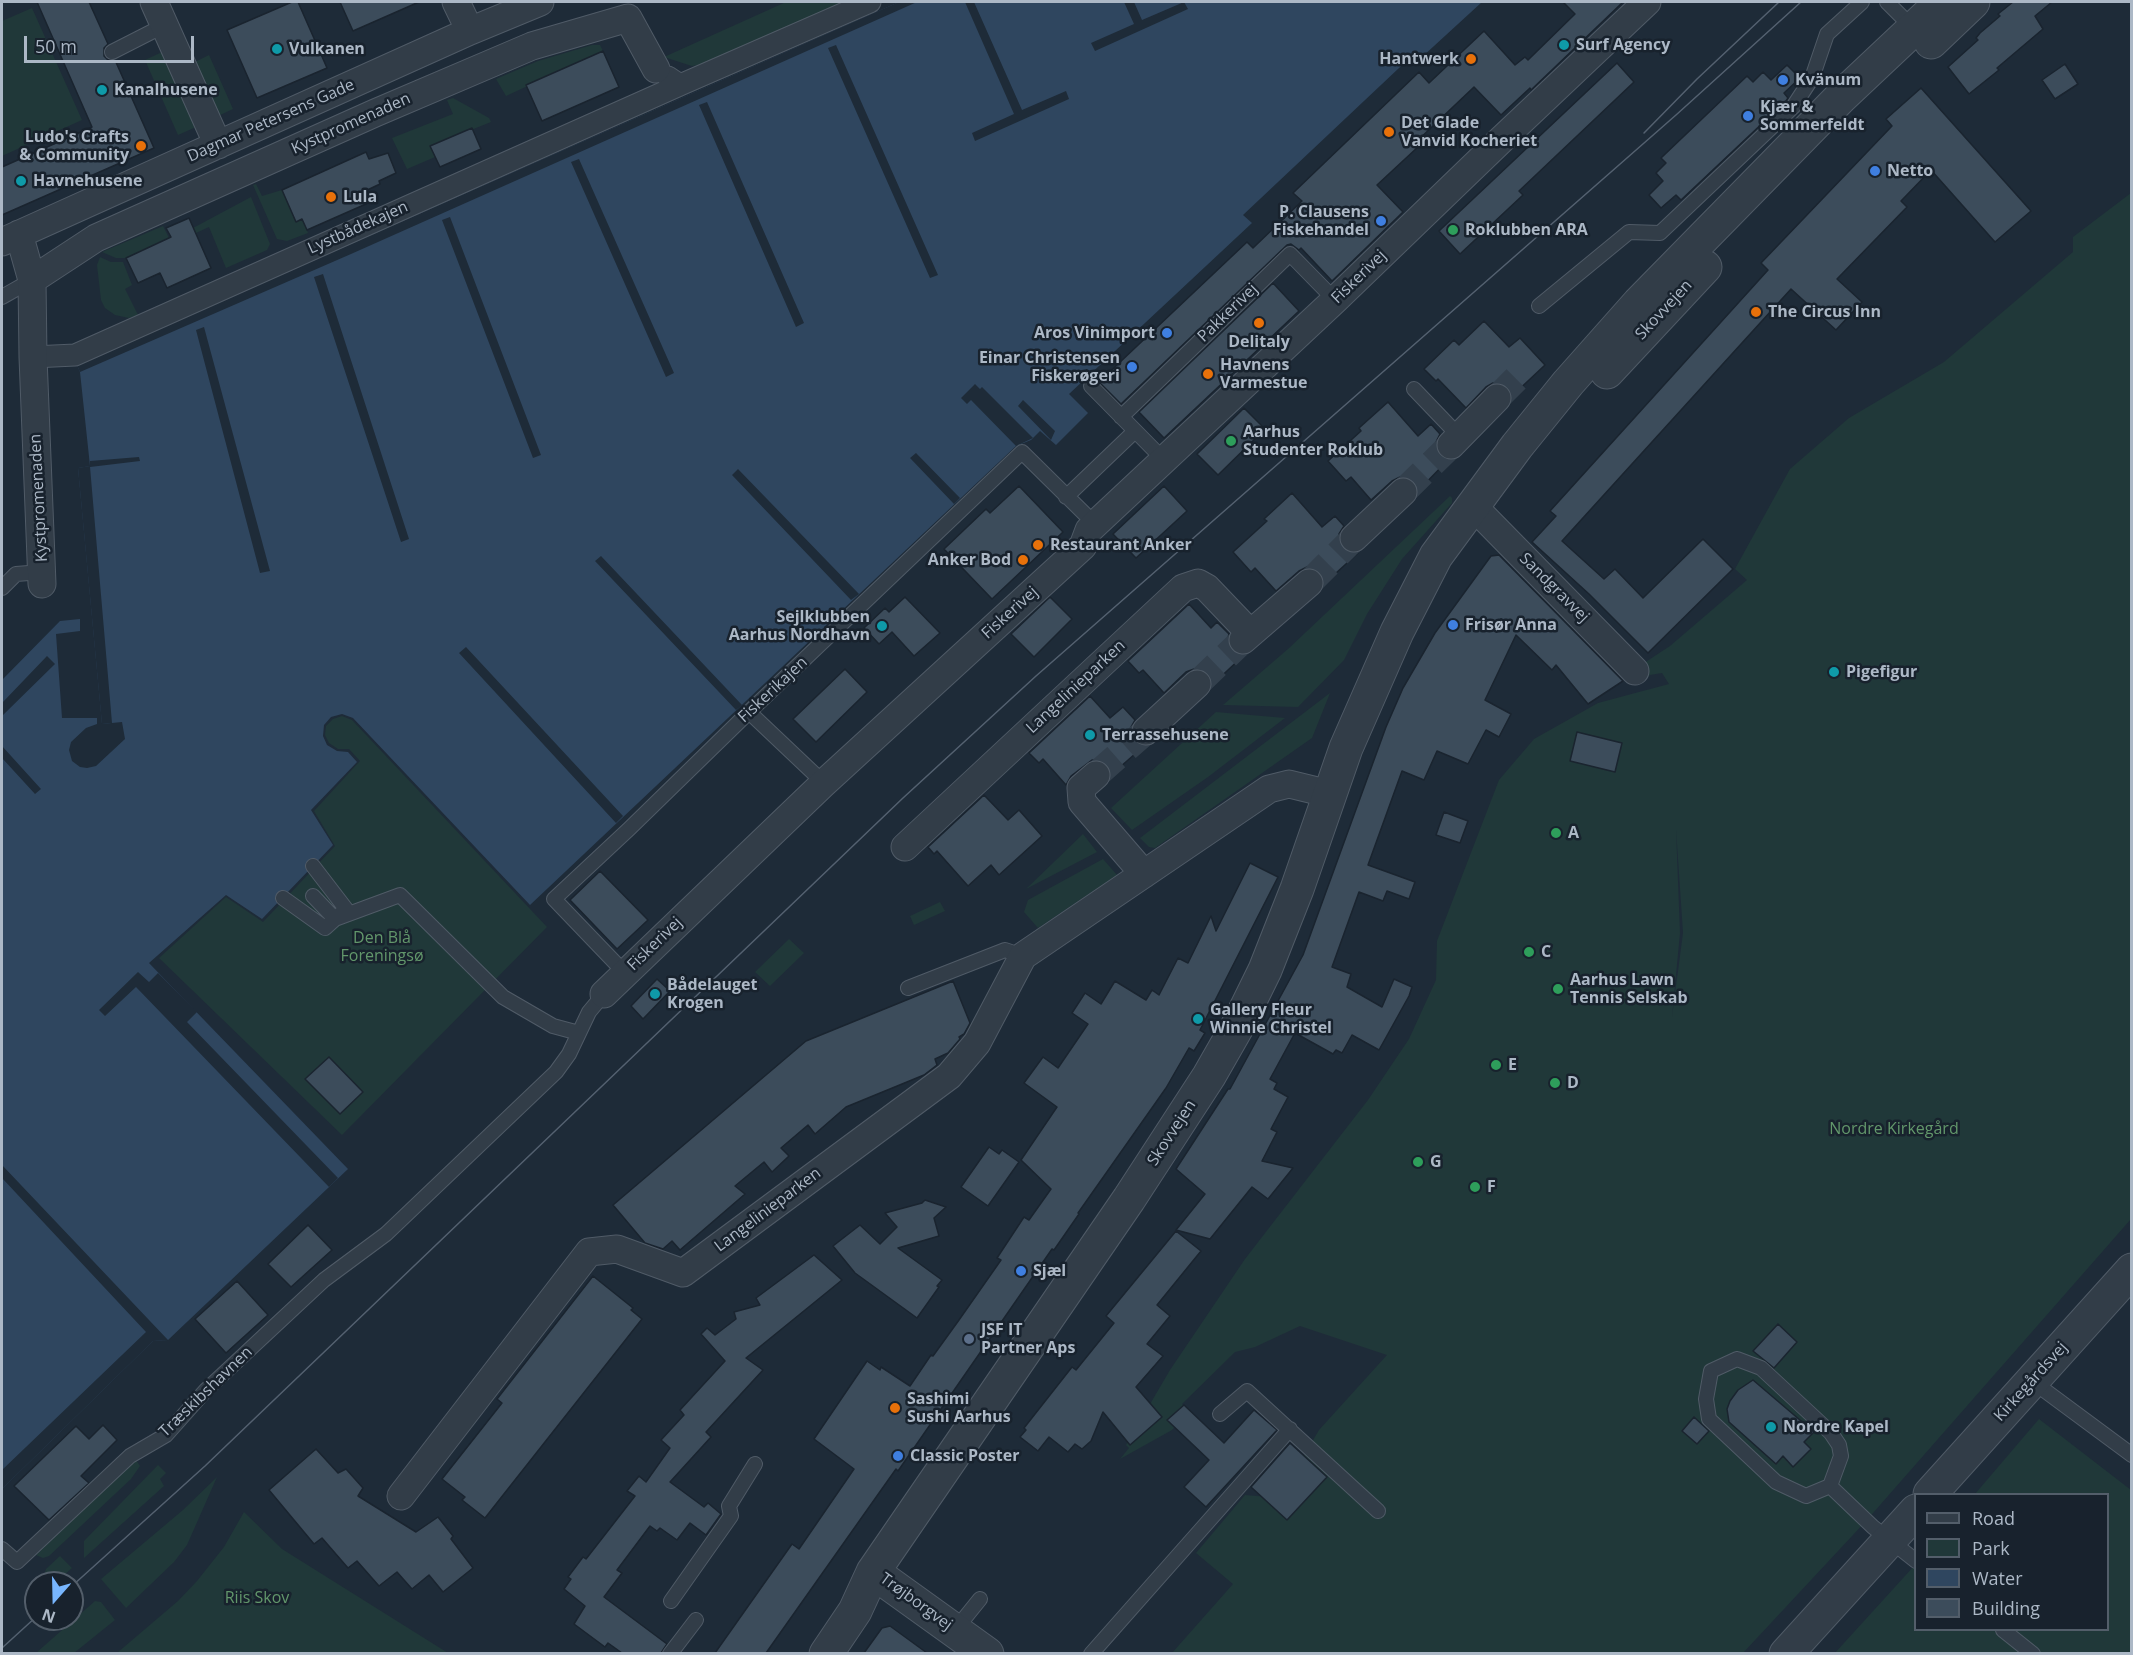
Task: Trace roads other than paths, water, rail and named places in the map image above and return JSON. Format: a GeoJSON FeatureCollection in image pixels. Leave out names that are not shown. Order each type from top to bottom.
{"type":"FeatureCollection","features":[{"type":"Feature","properties":{"kind":"street"},"geometry":{"type":"LineString","coordinates":[[456,2],[470,31]]}},
{"type":"Feature","properties":{"kind":"street","name":"Dagmar Petersens Gade"},"geometry":{"type":"LineString","coordinates":[[10,238],[470,31],[540,2]]}},
{"type":"Feature","properties":{"kind":"street","name":"Lystbådekajen"},"geometry":{"type":"LineString","coordinates":[[33,357],[75,355],[870,2]]}},
{"type":"Feature","properties":{"kind":"street","name":"Fiskerivej"},"geometry":{"type":"LineString","coordinates":[[604,994],[824,783],[1083,546],[1089,530],[1095,524],[1335,300],[1647,2]]}},
{"type":"Feature","properties":{"kind":"street","name":"Skovvejen"},"geometry":{"type":"LineString","coordinates":[[873,1572],[1129,1199],[1209,1076],[1237,1027],[1264,970],[1297,889],[1346,748],[1390,650],[1480,513],[1585,395],[1921,37],[1942,2]]}},
{"type":"Feature","properties":{"kind":"street","name":"Skovvejen"},"geometry":{"type":"LineString","coordinates":[[1921,37],[1973,2]]}},
{"type":"Feature","properties":{"kind":"street"},"geometry":{"type":"LineString","coordinates":[[159,14],[218,145]]}},
{"type":"Feature","properties":{"kind":"street","name":"Kystpromenaden"},"geometry":{"type":"LineString","coordinates":[[32,280],[96,238],[375,113],[532,46],[628,18],[656,69]]}},
{"type":"Feature","properties":{"kind":"street"},"geometry":{"type":"LineString","coordinates":[[656,69],[680,85]]}},
{"type":"Feature","properties":{"kind":"street","name":"Kystpromenaden"},"geometry":{"type":"LineString","coordinates":[[10,238],[32,280],[42,578]]}},
{"type":"Feature","properties":{"kind":"street"},"geometry":{"type":"LineString","coordinates":[[1455,440],[1497,398]]}},
{"type":"Feature","properties":{"kind":"street"},"geometry":{"type":"LineString","coordinates":[[1354,538],[1403,492]]}},
{"type":"Feature","properties":{"kind":"street","name":"Sandgravvej"},"geometry":{"type":"LineString","coordinates":[[1480,513],[1635,671]]}},
{"type":"Feature","properties":{"kind":"street","name":"Langelinieparken"},"geometry":{"type":"LineString","coordinates":[[905,847],[1183,588],[1198,583],[1207,588],[1246,636],[1309,583]]}},
{"type":"Feature","properties":{"kind":"street"},"geometry":{"type":"LineString","coordinates":[[1146,731],[1197,684]]}},
{"type":"Feature","properties":{"kind":"street"},"geometry":{"type":"LineString","coordinates":[[1096,775],[1081,788],[1082,802],[1137,865]]}},
{"type":"Feature","properties":{"kind":"street","name":"Langelinieparken"},"geometry":{"type":"LineString","coordinates":[[401,1496],[589,1252],[617,1249],[683,1273],[949,1076],[977,1043],[1023,956],[1137,865],[1269,789],[1289,784],[1330,794]]}},
{"type":"Feature","properties":{"kind":"street","name":"Kirkegårdsvej"},"geometry":{"type":"LineString","coordinates":[[1931,1493],[2132,1270]]}},
{"type":"Feature","properties":{"kind":"street"},"geometry":{"type":"LineString","coordinates":[[1786,1653],[1914,1513]]}},
{"type":"Feature","properties":{"kind":"street"},"geometry":{"type":"LineString","coordinates":[[802,1653],[839,1600],[873,1572]]}},
{"type":"Feature","properties":{"kind":"street"},"geometry":{"type":"LineString","coordinates":[[826,1653],[855,1611],[873,1572]]}},
{"type":"Feature","properties":{"kind":"street","name":"Trøjborgvej"},"geometry":{"type":"LineString","coordinates":[[873,1572],[987,1653]]}},
{"type":"Feature","properties":{"kind":"lane"},"geometry":{"type":"LineString","coordinates":[[1539,306],[1629,232],[1660,233],[1793,107],[1812,78],[1827,34],[1862,2]]}},
{"type":"Feature","properties":{"kind":"lane"},"geometry":{"type":"LineString","coordinates":[[1887,2],[1921,37]]}},
{"type":"Feature","properties":{"kind":"lane"},"geometry":{"type":"LineString","coordinates":[[112,52],[159,14]]}},
{"type":"Feature","properties":{"kind":"lane","name":"Pakkerivej"},"geometry":{"type":"LineString","coordinates":[[1121,417],[1290,254],[1335,300]]}},
{"type":"Feature","properties":{"kind":"lane"},"geometry":{"type":"LineString","coordinates":[[2,297],[32,280]]}},
{"type":"Feature","properties":{"kind":"lane"},"geometry":{"type":"LineString","coordinates":[[1091,386],[1164,460]]}},
{"type":"Feature","properties":{"kind":"lane"},"geometry":{"type":"LineString","coordinates":[[1414,388],[1455,440]]}},
{"type":"Feature","properties":{"kind":"lane"},"geometry":{"type":"LineString","coordinates":[[1066,497],[1135,431]]}},
{"type":"Feature","properties":{"kind":"lane","name":"Fiskerikajen"},"geometry":{"type":"LineString","coordinates":[[625,973],[554,899],[749,712],[1022,452],[1095,524]]}},
{"type":"Feature","properties":{"kind":"lane","name":"Kystpromenaden"},"geometry":{"type":"LineString","coordinates":[[2,588],[16,574],[42,578]]}},
{"type":"Feature","properties":{"kind":"lane"},"geometry":{"type":"LineString","coordinates":[[749,712],[824,783]]}},
{"type":"Feature","properties":{"kind":"lane"},"geometry":{"type":"LineString","coordinates":[[283,898],[326,928],[346,909],[313,866]]}},
{"type":"Feature","properties":{"kind":"lane"},"geometry":{"type":"LineString","coordinates":[[335,919],[400,894],[503,998],[553,1026],[579,1033]]}},
{"type":"Feature","properties":{"kind":"lane"},"geometry":{"type":"LineString","coordinates":[[313,896],[335,919]]}},
{"type":"Feature","properties":{"kind":"lane"},"geometry":{"type":"LineString","coordinates":[[908,988],[1005,950],[1023,956]]}},
{"type":"Feature","properties":{"kind":"lane","name":"Fiskerivej"},"geometry":{"type":"LineString","coordinates":[[386,1234],[556,1072],[569,1054],[589,1012],[604,994]]}},
{"type":"Feature","properties":{"kind":"lane","name":"Træskibshavnen"},"geometry":{"type":"LineString","coordinates":[[2,1549],[18,1562],[130,1456],[166,1435],[206,1390],[324,1280],[386,1234]]}},
{"type":"Feature","properties":{"kind":"lane"},"geometry":{"type":"LineString","coordinates":[[1737,1359],[1761,1368],[1831,1433],[1839,1445],[1841,1456],[1830,1486],[1806,1496],[1776,1482],[1709,1419],[1706,1399],[1711,1371],[1737,1359]]}},
{"type":"Feature","properties":{"kind":"lane"},"geometry":{"type":"LineString","coordinates":[[2032,1381],[2132,1455]]}},
{"type":"Feature","properties":{"kind":"lane"},"geometry":{"type":"LineString","coordinates":[[1220,1414],[1247,1391],[1378,1511]]}},
{"type":"Feature","properties":{"kind":"lane"},"geometry":{"type":"LineString","coordinates":[[1092,1653],[1290,1429]]}},
{"type":"Feature","properties":{"kind":"lane"},"geometry":{"type":"LineString","coordinates":[[671,1601],[731,1516],[729,1506],[755,1464]]}},
{"type":"Feature","properties":{"kind":"lane"},"geometry":{"type":"LineString","coordinates":[[1830,1486],[1889,1540],[1914,1559]]}},
{"type":"Feature","properties":{"kind":"lane"},"geometry":{"type":"LineString","coordinates":[[955,1630],[980,1599]]}},
{"type":"Feature","properties":{"kind":"lane"},"geometry":{"type":"LineString","coordinates":[[670,1653],[696,1620]]}},
{"type":"Feature","properties":{"kind":"lane"},"geometry":{"type":"LineString","coordinates":[[2006,1631],[2033,1653]]}},
{"type":"Feature","properties":{"kind":"water"},"geometry":{"type":"Polygon","coordinates":[[[899,2],[1482,2],[1422,57],[1416,52],[1243,215],[1252,223],[1069,394],[1088,413],[1056,445],[1040,431],[1031,440],[1016,446],[530,905],[353,718],[342,714],[331,717],[324,725],[323,736],[327,745],[337,751],[348,752],[357,762],[311,810],[333,845],[262,919],[226,895],[149,963],[348,1169],[168,1340],[153,1341],[2,1489],[2,680],[60,621],[80,619],[80,631],[56,634],[62,718],[97,718],[97,724],[86,728],[71,742],[69,750],[72,761],[80,767],[96,766],[125,739],[122,722],[102,724],[78,468],[90,466],[80,372],[77,365],[899,2]]]}},
{"type":"Feature","properties":{"kind":"tunnel"},"geometry":{"type":"LineString","coordinates":[[1497,398],[1526,369]]}},
{"type":"Feature","properties":{"kind":"tunnel"},"geometry":{"type":"LineString","coordinates":[[1403,492],[1451,445]]}},
{"type":"Feature","properties":{"kind":"tunnel"},"geometry":{"type":"LineString","coordinates":[[1309,583],[1354,538]]}},
{"type":"Feature","properties":{"kind":"tunnel"},"geometry":{"type":"LineString","coordinates":[[1197,684],[1243,640]]}},
{"type":"Feature","properties":{"kind":"tunnel"},"geometry":{"type":"LineString","coordinates":[[1096,775],[1146,731]]}},
{"type":"Feature","properties":{"kind":"tram line"},"geometry":{"type":"LineString","coordinates":[[1644,133],[1697,79],[1779,2]]}},
{"type":"Feature","properties":{"kind":"tram line"},"geometry":{"type":"LineString","coordinates":[[84,1575],[205,1466],[903,798],[1036,676],[1676,115],[1801,2]]}},
{"type":"Feature","properties":{"kind":"tram line"},"geometry":{"type":"LineString","coordinates":[[2,1648],[24,1628]]}},
{"type":"Feature","properties":{"kind":"place","name":"Surf Agency"},"geometry":{"type":"Point","coordinates":[1564,45]}},
{"type":"Feature","properties":{"kind":"place","name":"Vulkanen"},"geometry":{"type":"Point","coordinates":[277,49]}},
{"type":"Feature","properties":{"kind":"place","name":"Hantwerk"},"geometry":{"type":"Point","coordinates":[1471,59]}},
{"type":"Feature","properties":{"kind":"place","name":"Kvänum"},"geometry":{"type":"Point","coordinates":[1783,80]}},
{"type":"Feature","properties":{"kind":"place","name":"Kanalhusene"},"geometry":{"type":"Point","coordinates":[102,90]}},
{"type":"Feature","properties":{"kind":"place","name":"Kjær & Sommerfeldt"},"geometry":{"type":"Point","coordinates":[1748,116]}},
{"type":"Feature","properties":{"kind":"place","name":"Det Glade Vanvid Kocheriet"},"geometry":{"type":"Point","coordinates":[1389,132]}},
{"type":"Feature","properties":{"kind":"place","name":"Ludo's Crafts & Community"},"geometry":{"type":"Point","coordinates":[141,146]}},
{"type":"Feature","properties":{"kind":"place","name":"Netto"},"geometry":{"type":"Point","coordinates":[1875,171]}},
{"type":"Feature","properties":{"kind":"place","name":"Havnehusene"},"geometry":{"type":"Point","coordinates":[21,181]}},
{"type":"Feature","properties":{"kind":"place","name":"Lula"},"geometry":{"type":"Point","coordinates":[331,197]}},
{"type":"Feature","properties":{"kind":"place","name":"P. Clausens Fiskehandel"},"geometry":{"type":"Point","coordinates":[1381,221]}},
{"type":"Feature","properties":{"kind":"place","name":"Roklubben ARA"},"geometry":{"type":"Point","coordinates":[1453,230]}},
{"type":"Feature","properties":{"kind":"place","name":"The Circus Inn"},"geometry":{"type":"Point","coordinates":[1756,312]}},
{"type":"Feature","properties":{"kind":"place","name":"Delitaly"},"geometry":{"type":"Point","coordinates":[1259,323]}},
{"type":"Feature","properties":{"kind":"place","name":"Aros Vinimport"},"geometry":{"type":"Point","coordinates":[1167,333]}},
{"type":"Feature","properties":{"kind":"place","name":"Einar Christensen Fiskerøgeri"},"geometry":{"type":"Point","coordinates":[1132,367]}},
{"type":"Feature","properties":{"kind":"place","name":"Havnens Varmestue"},"geometry":{"type":"Point","coordinates":[1208,374]}},
{"type":"Feature","properties":{"kind":"place","name":"Aarhus Studenter Roklub"},"geometry":{"type":"Point","coordinates":[1231,441]}},
{"type":"Feature","properties":{"kind":"place","name":"Restaurant Anker"},"geometry":{"type":"Point","coordinates":[1038,545]}},
{"type":"Feature","properties":{"kind":"place","name":"Anker Bod"},"geometry":{"type":"Point","coordinates":[1023,560]}},
{"type":"Feature","properties":{"kind":"place","name":"Frisør Anna"},"geometry":{"type":"Point","coordinates":[1453,625]}},
{"type":"Feature","properties":{"kind":"place","name":"Sejlklubben Aarhus Nordhavn"},"geometry":{"type":"Point","coordinates":[882,626]}},
{"type":"Feature","properties":{"kind":"place","name":"Pigefigur"},"geometry":{"type":"Point","coordinates":[1834,672]}},
{"type":"Feature","properties":{"kind":"place","name":"Terrassehusene"},"geometry":{"type":"Point","coordinates":[1090,735]}},
{"type":"Feature","properties":{"kind":"place","name":"A"},"geometry":{"type":"Point","coordinates":[1556,833]}},
{"type":"Feature","properties":{"kind":"place","name":"C"},"geometry":{"type":"Point","coordinates":[1529,952]}},
{"type":"Feature","properties":{"kind":"place","name":"Aarhus Lawn Tennis Selskab"},"geometry":{"type":"Point","coordinates":[1558,989]}},
{"type":"Feature","properties":{"kind":"place","name":"Bådelauget Krogen"},"geometry":{"type":"Point","coordinates":[655,994]}},
{"type":"Feature","properties":{"kind":"place","name":"Gallery Fleur Winnie Christel"},"geometry":{"type":"Point","coordinates":[1198,1019]}},
{"type":"Feature","properties":{"kind":"place","name":"E"},"geometry":{"type":"Point","coordinates":[1496,1065]}},
{"type":"Feature","properties":{"kind":"place","name":"D"},"geometry":{"type":"Point","coordinates":[1555,1083]}},
{"type":"Feature","properties":{"kind":"place","name":"G"},"geometry":{"type":"Point","coordinates":[1418,1162]}},
{"type":"Feature","properties":{"kind":"place","name":"F"},"geometry":{"type":"Point","coordinates":[1475,1187]}},
{"type":"Feature","properties":{"kind":"place","name":"Sjæl"},"geometry":{"type":"Point","coordinates":[1021,1271]}},
{"type":"Feature","properties":{"kind":"place","name":"JSF IT Partner Aps"},"geometry":{"type":"Point","coordinates":[969,1339]}},
{"type":"Feature","properties":{"kind":"place","name":"Sashimi Sushi Aarhus"},"geometry":{"type":"Point","coordinates":[895,1408]}},
{"type":"Feature","properties":{"kind":"place","name":"Nordre Kapel"},"geometry":{"type":"Point","coordinates":[1771,1427]}},
{"type":"Feature","properties":{"kind":"place","name":"Classic Poster"},"geometry":{"type":"Point","coordinates":[898,1456]}},
{"type":"Feature","properties":{"kind":"park label","name":"Den Blå Foreningsø"},"geometry":{"type":"Point","coordinates":[382,947]}},
{"type":"Feature","properties":{"kind":"park label","name":"Nordre Kirkegård"},"geometry":{"type":"Point","coordinates":[1894,1129]}},
{"type":"Feature","properties":{"kind":"park label","name":"Riis Skov"},"geometry":{"type":"Point","coordinates":[257,1598]}}]}
